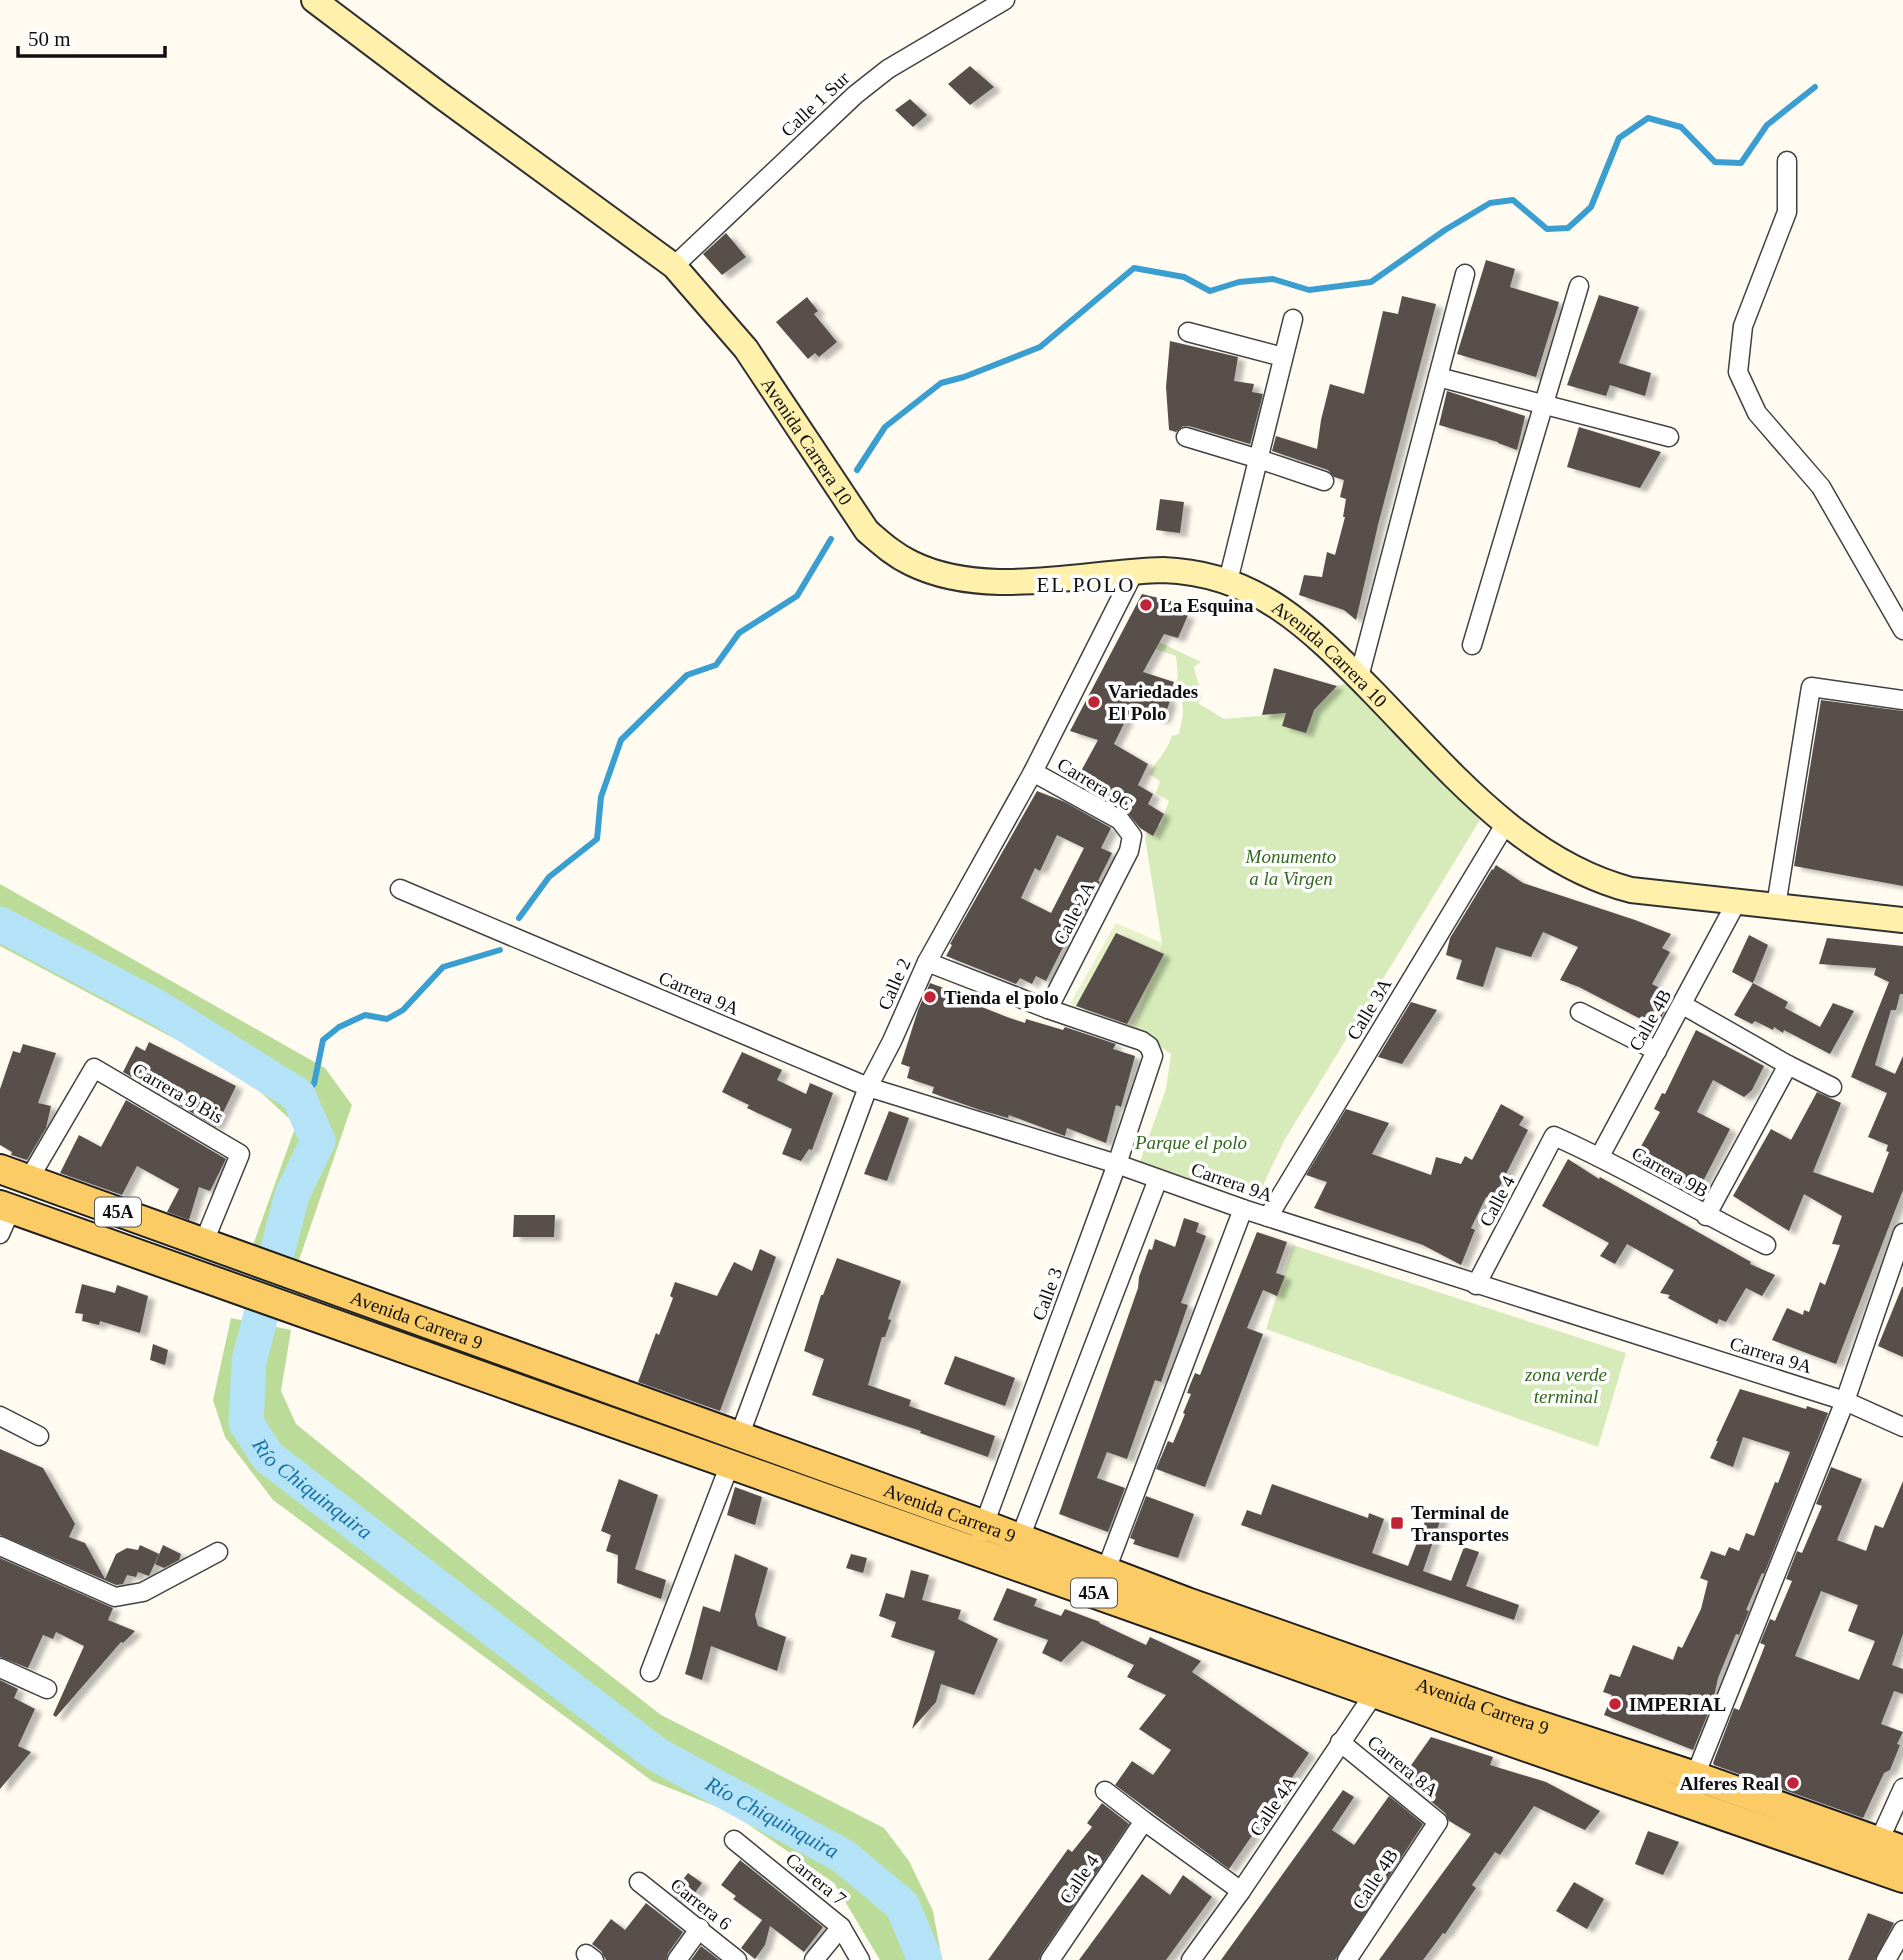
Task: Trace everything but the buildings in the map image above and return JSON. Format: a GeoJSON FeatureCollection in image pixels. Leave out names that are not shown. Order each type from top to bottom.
{"type":"FeatureCollection","features":[{"type":"Feature","properties":{"kind":"main road","name":"Avenida Carrera 10"},"geometry":{"type":"LineString","coordinates":[[314,0],[674,266],[746,349],[867,531],[911,563],[937,572],[990,582],[1135,570],[1183,570],[1228,580],[1255,592],[1306,626],[1506,823],[1542,851],[1572,869],[1631,890],[1736,903],[1902,915]]}},
{"type":"Feature","properties":{"kind":"main road","name":"Avenida Carrera 9"},"geometry":{"type":"LineString","coordinates":[[0,1169],[1106,1570],[1381,1684],[1903,1878]]}},
{"type":"Feature","properties":{"kind":"main road","name":"Avenida Carrera 9"},"geometry":{"type":"LineString","coordinates":[[4,1216],[227,1286],[974,1551],[1381,1684],[1695,1776],[1891,1845]]}},
{"type":"Feature","properties":{"kind":"street","name":"Calle 1 Sur"},"geometry":{"type":"LineString","coordinates":[[674,266],[855,95],[888,69],[1005,0]]}},
{"type":"Feature","properties":{"kind":"street"},"geometry":{"type":"LineString","coordinates":[[1787,160],[1787,212],[1743,326],[1738,372],[1757,413],[1821,487],[1903,629]]}},
{"type":"Feature","properties":{"kind":"street"},"geometry":{"type":"LineString","coordinates":[[1359,677],[1465,274]]}},
{"type":"Feature","properties":{"kind":"street"},"geometry":{"type":"LineString","coordinates":[[1472,645],[1579,286]]}},
{"type":"Feature","properties":{"kind":"street"},"geometry":{"type":"LineString","coordinates":[[1228,580],[1293,319]]}},
{"type":"Feature","properties":{"kind":"street"},"geometry":{"type":"LineString","coordinates":[[1188,332],[1283,357]]}},
{"type":"Feature","properties":{"kind":"street"},"geometry":{"type":"LineString","coordinates":[[1438,377],[1669,437]]}},
{"type":"Feature","properties":{"kind":"street"},"geometry":{"type":"LineString","coordinates":[[1186,437],[1324,481]]}},
{"type":"Feature","properties":{"kind":"street","name":"Calle 2"},"geometry":{"type":"LineString","coordinates":[[739,1437],[868,1087],[927,962],[1032,772],[1135,570]]}},
{"type":"Feature","properties":{"kind":"street"},"geometry":{"type":"LineString","coordinates":[[1776,906],[1811,687],[1903,700]]}},
{"type":"Feature","properties":{"kind":"street","name":"Carrera 9C"},"geometry":{"type":"LineString","coordinates":[[1032,772],[1120,820],[1132,836]]}},
{"type":"Feature","properties":{"kind":"street","name":"Calle 3A"},"geometry":{"type":"LineString","coordinates":[[1268,1217],[1506,823]]}},
{"type":"Feature","properties":{"kind":"street","name":"Calle 2A"},"geometry":{"type":"LineString","coordinates":[[1048,1009],[1129,851],[1132,836]]}},
{"type":"Feature","properties":{"kind":"street","name":"Carrera 9A"},"geometry":{"type":"LineString","coordinates":[[400,889],[868,1087],[1117,1164],[1243,1209],[1476,1285],[1845,1401],[1903,1427]]}},
{"type":"Feature","properties":{"kind":"street","name":"Calle 4B"},"geometry":{"type":"LineString","coordinates":[[1600,1156],[1736,903]]}},
{"type":"Feature","properties":{"kind":"street"},"geometry":{"type":"LineString","coordinates":[[927,962],[1048,1009]]}},
{"type":"Feature","properties":{"kind":"street"},"geometry":{"type":"LineString","coordinates":[[1683,1005],[1832,1087]]}},
{"type":"Feature","properties":{"kind":"street","name":"Calle 3"},"geometry":{"type":"LineString","coordinates":[[974,1551],[1152,1062],[1152,1050],[1142,1041],[1048,1009]]}},
{"type":"Feature","properties":{"kind":"street"},"geometry":{"type":"LineString","coordinates":[[1580,1012],[1657,1051]]}},
{"type":"Feature","properties":{"kind":"street"},"geometry":{"type":"LineString","coordinates":[[1706,1216],[1788,1065]]}},
{"type":"Feature","properties":{"kind":"street","name":"Carrera 9 Bis"},"geometry":{"type":"LineString","coordinates":[[29,1179],[94,1068],[240,1154],[203,1244]]}},
{"type":"Feature","properties":{"kind":"street","name":"Carrera 9B"},"geometry":{"type":"LineString","coordinates":[[1554,1136],[1600,1156],[1706,1216],[1766,1245]]}},
{"type":"Feature","properties":{"kind":"street","name":"Calle 4"},"geometry":{"type":"LineString","coordinates":[[1476,1285],[1554,1136]]}},
{"type":"Feature","properties":{"kind":"street"},"geometry":{"type":"LineString","coordinates":[[1020,1538],[1158,1179]]}},
{"type":"Feature","properties":{"kind":"street"},"geometry":{"type":"LineString","coordinates":[[1106,1570],[1243,1209]]}},
{"type":"Feature","properties":{"kind":"street"},"geometry":{"type":"LineString","coordinates":[[1695,1776],[1845,1401],[1903,1233]]}},
{"type":"Feature","properties":{"kind":"street"},"geometry":{"type":"LineString","coordinates":[[0,1416],[39,1436]]}},
{"type":"Feature","properties":{"kind":"street"},"geometry":{"type":"LineString","coordinates":[[650,1672],[730,1464]]}},
{"type":"Feature","properties":{"kind":"street"},"geometry":{"type":"LineString","coordinates":[[0,1546],[116,1597],[143,1592],[218,1552]]}},
{"type":"Feature","properties":{"kind":"street"},"geometry":{"type":"LineString","coordinates":[[0,1668],[47,1689]]}},
{"type":"Feature","properties":{"kind":"street","name":"Calle 4A"},"geometry":{"type":"LineString","coordinates":[[1191,1960],[1381,1684]]}},
{"type":"Feature","properties":{"kind":"street","name":"Carrera 8A"},"geometry":{"type":"LineString","coordinates":[[1340,1742],[1438,1822]]}},
{"type":"Feature","properties":{"kind":"street"},"geometry":{"type":"LineString","coordinates":[[1891,1845],[1903,1788]]}},
{"type":"Feature","properties":{"kind":"street"},"geometry":{"type":"LineString","coordinates":[[1105,1791],[1241,1891]]}},
{"type":"Feature","properties":{"kind":"street","name":"Calle 4"},"geometry":{"type":"LineString","coordinates":[[1050,1960],[1144,1821]]}},
{"type":"Feature","properties":{"kind":"street","name":"Calle 4B"},"geometry":{"type":"LineString","coordinates":[[1347,1960],[1438,1822]]}},
{"type":"Feature","properties":{"kind":"street","name":"Carrera 7"},"geometry":{"type":"LineString","coordinates":[[734,1840],[841,1927],[860,1960]]}},
{"type":"Feature","properties":{"kind":"street","name":"Carrera 6"},"geometry":{"type":"LineString","coordinates":[[639,1882],[737,1960]]}},
{"type":"Feature","properties":{"kind":"street"},"geometry":{"type":"LineString","coordinates":[[814,1960],[841,1927]]}},
{"type":"Feature","properties":{"kind":"street"},"geometry":{"type":"LineString","coordinates":[[677,1960],[700,1928]]}},
{"type":"Feature","properties":{"kind":"street"},"geometry":{"type":"LineString","coordinates":[[1886,1960],[1903,1930]]}},
{"type":"Feature","properties":{"kind":"green space","name":"Monumento a la Virgen"},"geometry":{"type":"Polygon","coordinates":[[[1159,642],[1201,662],[1194,667],[1202,697],[1198,703],[1224,719],[1313,711],[1337,686],[1349,683],[1480,820],[1284,1141],[1257,1198],[1138,1167],[1166,1089],[1171,1054],[1134,1028],[1162,943],[1145,838],[1149,826],[1160,826],[1169,801],[1156,793],[1160,781],[1149,774],[1172,736],[1179,734],[1183,714],[1182,697],[1173,694],[1178,676],[1176,656],[1156,649],[1159,642]]]}},
{"type":"Feature","properties":{"kind":"green space"},"geometry":{"type":"Polygon","coordinates":[[[0,884],[325,1068],[352,1105],[299,1260],[253,1245],[296,1125],[241,1074],[0,946],[0,884]]]}},
{"type":"Feature","properties":{"kind":"green space"},"geometry":{"type":"Polygon","coordinates":[[[1116,923],[1162,943],[1134,1028],[1070,1004],[1116,923]]]}},
{"type":"Feature","properties":{"kind":"green space","name":"zona verde terminal"},"geometry":{"type":"Polygon","coordinates":[[[1293,1245],[1626,1353],[1598,1447],[1266,1329],[1293,1245]]]}},
{"type":"Feature","properties":{"kind":"green space"},"geometry":{"type":"Polygon","coordinates":[[[231,1318],[291,1330],[281,1391],[296,1424],[661,1715],[884,1828],[909,1861],[933,1911],[942,1960],[880,1960],[834,1883],[730,1812],[652,1781],[273,1500],[225,1437],[213,1400],[231,1318]]]}},
{"type":"Feature","properties":{"kind":"waterway"},"geometry":{"type":"LineString","coordinates":[[857,470],[885,427],[941,383],[964,377],[1040,347],[1134,268],[1184,277],[1210,291],[1239,282],[1273,279],[1309,290],[1371,282],[1445,230],[1490,203],[1513,200],[1547,229],[1568,228],[1591,207],[1619,138],[1648,118],[1681,127],[1715,162],[1741,163],[1767,125],[1815,87]]}},
{"type":"Feature","properties":{"kind":"waterway"},"geometry":{"type":"LineString","coordinates":[[519,918],[549,877],[597,839],[601,797],[621,740],[687,675],[716,665],[739,633],[797,596],[831,539]]}},
{"type":"Feature","properties":{"kind":"waterway","name":"Río Chiquinquira"},"geometry":{"type":"LineString","coordinates":[[0,924],[157,1007],[298,1095],[318,1141],[292,1195],[249,1361],[246,1423],[268,1457],[656,1754],[843,1856],[902,1905],[925,1960]]}},
{"type":"Feature","properties":{"kind":"waterway"},"geometry":{"type":"LineString","coordinates":[[298,1095],[314,1084],[323,1040],[339,1027],[365,1015],[387,1019],[403,1010],[443,967],[500,950]]}},
{"type":"Feature","properties":{"kind":"place","name":"La Esquina"},"geometry":{"type":"Point","coordinates":[1146,605]}},
{"type":"Feature","properties":{"kind":"place","name":"Variedades El Polo"},"geometry":{"type":"Point","coordinates":[1094,702]}},
{"type":"Feature","properties":{"kind":"place","name":"Tienda el polo"},"geometry":{"type":"Point","coordinates":[930,997]}},
{"type":"Feature","properties":{"kind":"place","name":"Terminal de Transportes"},"geometry":{"type":"Point","coordinates":[1397,1523]}},
{"type":"Feature","properties":{"kind":"place","name":"IMPERIAL"},"geometry":{"type":"Point","coordinates":[1615,1704]}},
{"type":"Feature","properties":{"kind":"place","name":"Alferes Real"},"geometry":{"type":"Point","coordinates":[1793,1783]}},
{"type":"Feature","properties":{"kind":"district","name":"EL POLO"},"geometry":{"type":"Point","coordinates":[1086,585]}},
{"type":"Feature","properties":{"kind":"park label","name":"Parque el polo"},"geometry":{"type":"Point","coordinates":[1191,1142]}}]}
